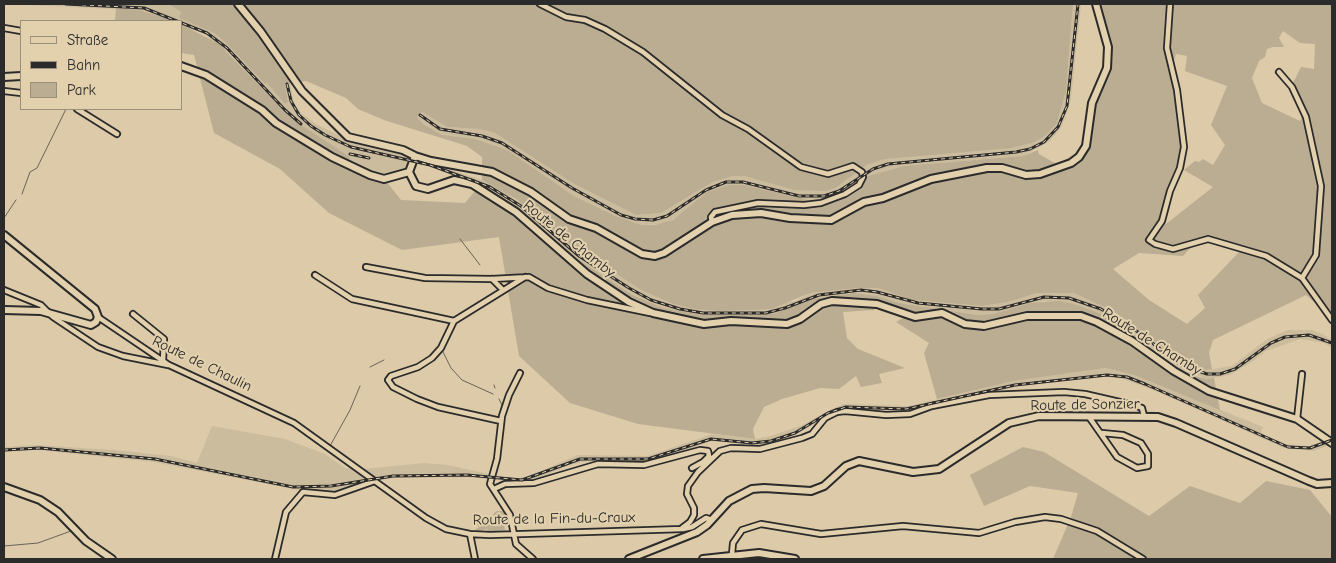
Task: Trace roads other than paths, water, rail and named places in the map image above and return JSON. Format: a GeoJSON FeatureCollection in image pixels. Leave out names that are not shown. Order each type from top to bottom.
{"type":"FeatureCollection","features":[{"type":"Feature","properties":{"kind":"street"},"geometry":{"type":"LineString","coordinates":[[238,4],[257,26],[302,91],[343,133],[356,140],[403,150],[415,156],[485,170],[500,175],[531,192],[569,219],[596,228],[650,256],[664,253],[712,222],[725,216],[752,212],[790,218],[831,220],[864,202],[883,198],[931,179],[987,168],[1002,168],[1030,175],[1040,174],[1072,163],[1079,157],[1086,146],[1092,103],[1107,68],[1108,47],[1096,4]]}},
{"type":"Feature","properties":{"kind":"street"},"geometry":{"type":"LineString","coordinates":[[540,4],[566,17],[585,20],[643,52],[722,115],[748,129],[801,167],[828,174],[853,166],[862,172],[862,179],[858,185],[844,194],[821,203],[804,205],[758,203],[715,212],[711,217],[712,222]]}},
{"type":"Feature","properties":{"kind":"street"},"geometry":{"type":"LineString","coordinates":[[1170,4],[1167,48],[1178,97],[1184,147],[1180,168],[1170,191],[1162,221],[1149,240],[1155,244],[1173,249],[1208,239],[1266,256],[1302,278],[1332,320]]}},
{"type":"Feature","properties":{"kind":"street"},"geometry":{"type":"LineString","coordinates":[[4,28],[20,31]]}},
{"type":"Feature","properties":{"kind":"street"},"geometry":{"type":"LineString","coordinates":[[182,66],[206,75],[332,157],[370,175],[384,178],[409,172],[415,156]]}},
{"type":"Feature","properties":{"kind":"street"},"geometry":{"type":"LineString","coordinates":[[1278,72],[1292,87],[1306,117],[1320,186],[1316,255],[1302,278]]}},
{"type":"Feature","properties":{"kind":"street"},"geometry":{"type":"LineString","coordinates":[[4,77],[20,76]]}},
{"type":"Feature","properties":{"kind":"street"},"geometry":{"type":"LineString","coordinates":[[4,91],[20,93]]}},
{"type":"Feature","properties":{"kind":"street"},"geometry":{"type":"LineString","coordinates":[[79,110],[117,134]]}},
{"type":"Feature","properties":{"kind":"street","name":"Route de Chamby"},"geometry":{"type":"LineString","coordinates":[[409,172],[413,184],[424,190],[449,181],[459,180],[488,193],[516,212],[587,274],[629,302],[653,313],[704,324],[731,321],[787,324],[800,319],[821,304],[832,301],[878,304],[915,317],[942,313],[971,325],[990,325],[1027,316],[1081,316],[1092,319],[1132,341],[1174,371],[1209,392],[1299,421]]}},
{"type":"Feature","properties":{"kind":"street","name":"Route de Chaulin"},"geometry":{"type":"LineString","coordinates":[[4,235],[95,309],[98,317],[169,365],[294,423],[376,482]]}},
{"type":"Feature","properties":{"kind":"street"},"geometry":{"type":"LineString","coordinates":[[366,267],[424,278],[492,279],[529,277],[548,288],[604,305],[653,313]]}},
{"type":"Feature","properties":{"kind":"street"},"geometry":{"type":"LineString","coordinates":[[315,275],[352,298],[454,321]]}},
{"type":"Feature","properties":{"kind":"street"},"geometry":{"type":"LineString","coordinates":[[501,421],[438,407],[393,387],[388,380],[391,376],[418,367],[432,358],[445,341],[454,321],[525,277]]}},
{"type":"Feature","properties":{"kind":"street"},"geometry":{"type":"LineString","coordinates":[[492,279],[503,290]]}},
{"type":"Feature","properties":{"kind":"street"},"geometry":{"type":"LineString","coordinates":[[4,290],[37,304],[98,347],[123,356],[169,365]]}},
{"type":"Feature","properties":{"kind":"street"},"geometry":{"type":"LineString","coordinates":[[4,310],[48,313],[91,325],[96,322],[98,317]]}},
{"type":"Feature","properties":{"kind":"street"},"geometry":{"type":"LineString","coordinates":[[133,314],[164,339],[163,361]]}},
{"type":"Feature","properties":{"kind":"street"},"geometry":{"type":"LineString","coordinates":[[520,373],[509,395],[501,421],[497,459],[490,484],[510,515],[519,549],[532,559]]}},
{"type":"Feature","properties":{"kind":"street"},"geometry":{"type":"LineString","coordinates":[[1302,374],[1299,421],[1332,443]]}},
{"type":"Feature","properties":{"kind":"street"},"geometry":{"type":"LineString","coordinates":[[494,489],[505,484],[534,484],[598,464],[644,464],[702,449],[709,452],[731,448],[760,449],[812,434],[828,413],[846,411],[886,415],[910,414],[932,406],[989,395],[1064,392],[1085,394],[1137,406],[1142,408],[1144,416]]}},
{"type":"Feature","properties":{"kind":"street","name":"Route de Sonzier"},"geometry":{"type":"LineString","coordinates":[[629,559],[639,558],[670,541],[697,532],[712,520],[729,502],[752,489],[769,488],[811,491],[824,486],[846,466],[859,461],[913,472],[931,471],[947,466],[1000,429],[1019,420],[1039,416],[1158,417],[1176,422],[1312,482],[1332,483]]}},
{"type":"Feature","properties":{"kind":"street"},"geometry":{"type":"LineString","coordinates":[[1089,417],[1102,433],[1110,449],[1122,461],[1137,468],[1148,466],[1148,454],[1141,443],[1123,435],[1102,433]]}},
{"type":"Feature","properties":{"kind":"street"},"geometry":{"type":"LineString","coordinates":[[680,529],[690,522],[694,515],[694,508],[687,494],[688,486],[698,472],[720,450]]}},
{"type":"Feature","properties":{"kind":"street"},"geometry":{"type":"LineString","coordinates":[[692,468],[703,462],[709,452]]}},
{"type":"Feature","properties":{"kind":"street"},"geometry":{"type":"LineString","coordinates":[[275,559],[286,512],[303,492],[335,495],[376,482]]}},
{"type":"Feature","properties":{"kind":"street","name":"Route de la Fin-du-Craux"},"geometry":{"type":"LineString","coordinates":[[376,482],[426,518],[446,529],[470,534],[680,529],[692,527],[706,518],[712,520]]}},
{"type":"Feature","properties":{"kind":"street"},"geometry":{"type":"LineString","coordinates":[[4,487],[40,500],[58,512],[86,541],[112,559]]}},
{"type":"Feature","properties":{"kind":"street"},"geometry":{"type":"LineString","coordinates":[[732,554],[733,543],[742,530],[761,524],[820,534],[903,526],[979,533],[1022,520],[1045,517],[1061,519],[1097,531],[1143,559]]}},
{"type":"Feature","properties":{"kind":"street"},"geometry":{"type":"LineString","coordinates":[[470,534],[475,559]]}},
{"type":"Feature","properties":{"kind":"street"},"geometry":{"type":"LineString","coordinates":[[703,559],[732,554],[795,559]]}},
{"type":"Feature","properties":{"kind":"waterway"},"geometry":{"type":"LineString","coordinates":[[22,194],[30,172],[37,168],[66,110]]}},
{"type":"Feature","properties":{"kind":"waterway"},"geometry":{"type":"LineString","coordinates":[[4,218],[16,200]]}},
{"type":"Feature","properties":{"kind":"waterway"},"geometry":{"type":"LineString","coordinates":[[460,239],[480,265]]}},
{"type":"Feature","properties":{"kind":"waterway"},"geometry":{"type":"LineString","coordinates":[[463,312],[473,307]]}},
{"type":"Feature","properties":{"kind":"waterway"},"geometry":{"type":"LineString","coordinates":[[442,350],[451,368],[462,380],[493,394]]}},
{"type":"Feature","properties":{"kind":"waterway"},"geometry":{"type":"LineString","coordinates":[[370,367],[384,360]]}},
{"type":"Feature","properties":{"kind":"waterway"},"geometry":{"type":"LineString","coordinates":[[330,446],[350,410],[360,386]]}},
{"type":"Feature","properties":{"kind":"waterway"},"geometry":{"type":"LineString","coordinates":[[498,418],[502,405],[499,399]]}},
{"type":"Feature","properties":{"kind":"waterway"},"geometry":{"type":"LineString","coordinates":[[4,546],[38,543],[71,531]]}},
{"type":"Feature","properties":{"kind":"railway"},"geometry":{"type":"LineString","coordinates":[[66,4],[144,8],[174,20]]}},
{"type":"Feature","properties":{"kind":"railway"},"geometry":{"type":"LineString","coordinates":[[420,115],[440,129],[482,136],[502,143],[572,188],[621,215],[635,219],[653,220],[667,216],[706,190],[726,182],[743,182],[799,196],[824,196],[839,191],[873,169],[888,164],[1016,152],[1030,149],[1044,142],[1058,127],[1067,106],[1078,4]]}},
{"type":"Feature","properties":{"kind":"railway"},"geometry":{"type":"LineString","coordinates":[[182,23],[207,33],[227,48],[285,110],[301,124]]}},
{"type":"Feature","properties":{"kind":"railway"},"geometry":{"type":"LineString","coordinates":[[287,84],[291,101],[299,115],[325,135],[351,147],[430,165],[490,187],[521,206],[579,256],[651,300],[680,309],[703,313],[766,313],[819,295],[861,290],[877,292],[918,303],[982,309],[999,309],[1044,297],[1069,298],[1101,309],[1138,332],[1181,365],[1207,374],[1220,374],[1235,369],[1271,343],[1285,337],[1309,335],[1332,343]]}},
{"type":"Feature","properties":{"kind":"railway"},"geometry":{"type":"LineString","coordinates":[[350,154],[369,158]]}},
{"type":"Feature","properties":{"kind":"railway"},"geometry":{"type":"LineString","coordinates":[[4,450],[40,448],[155,459],[293,487],[331,486],[393,476],[467,475],[522,480],[580,459],[648,459],[711,439],[752,443],[771,441],[795,433],[828,413],[846,407],[906,409],[1015,385],[1107,375],[1127,377],[1145,384],[1288,447],[1310,448],[1332,440]]}}]}
